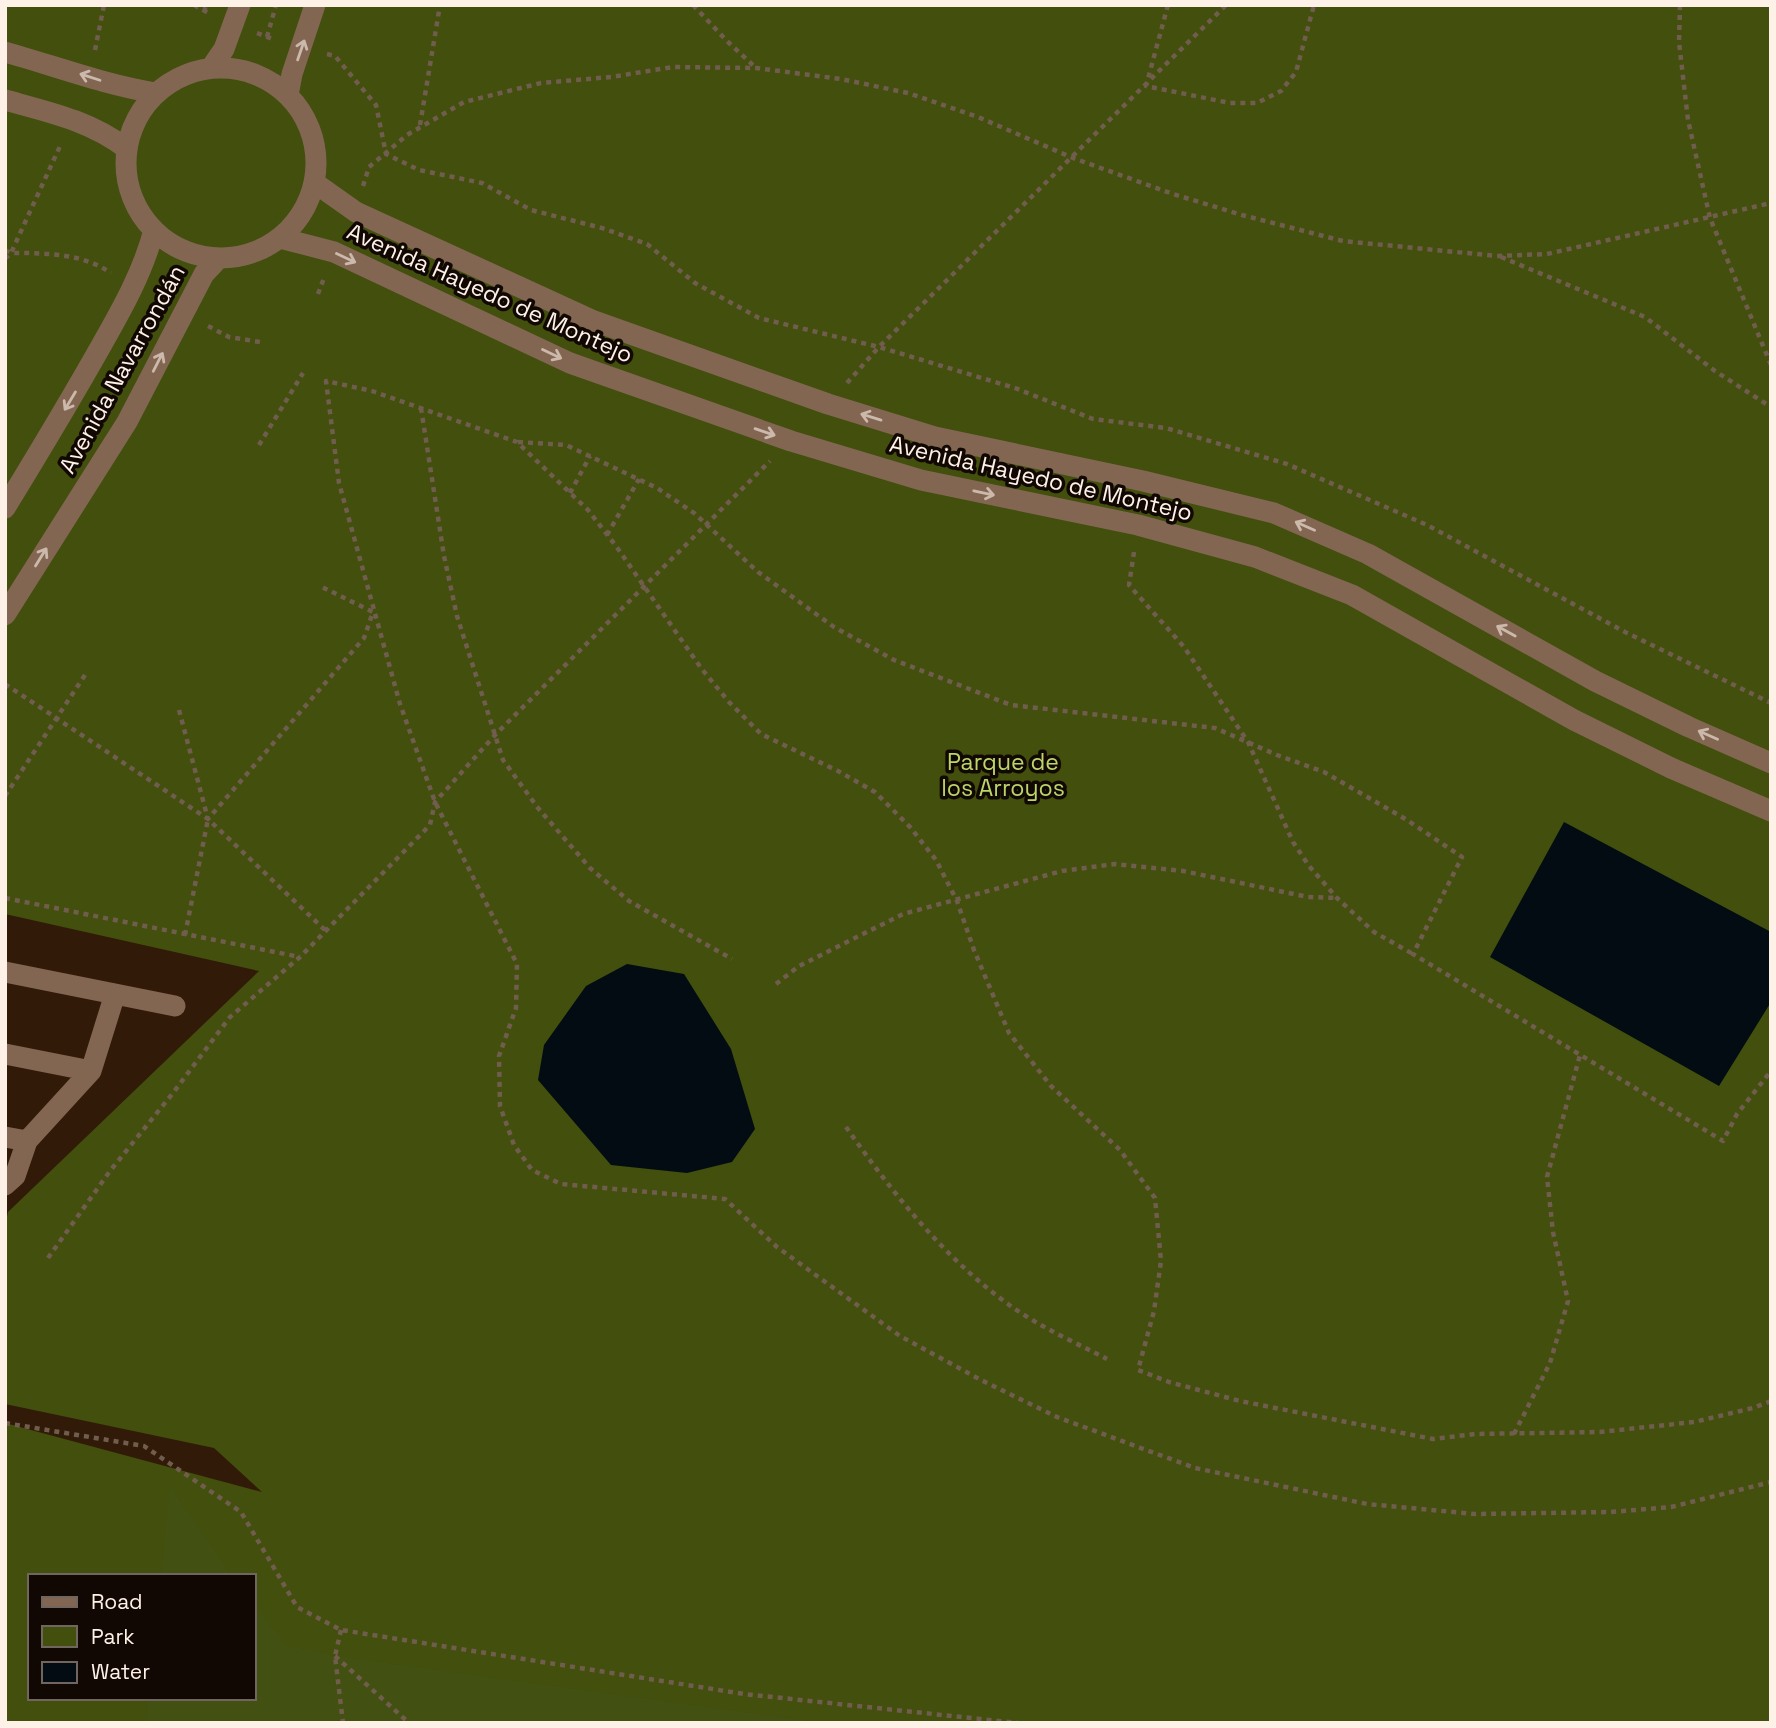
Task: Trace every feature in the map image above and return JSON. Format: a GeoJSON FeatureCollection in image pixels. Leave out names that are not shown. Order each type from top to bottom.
{"type":"FeatureCollection","features":[{"type":"Feature","properties":{"kind":"street"},"geometry":{"type":"LineString","coordinates":[[211,68],[224,49],[240,5]]}},
{"type":"Feature","properties":{"kind":"street"},"geometry":{"type":"LineString","coordinates":[[288,95],[292,74],[315,5]]}},
{"type":"Feature","properties":{"kind":"street"},"geometry":{"type":"LineString","coordinates":[[5,52],[122,88],[156,93]]}},
{"type":"Feature","properties":{"kind":"street"},"geometry":{"type":"LineString","coordinates":[[211,68],[232,68],[253,73],[288,95],[307,121],[316,152],[315,183],[302,214],[280,238],[260,251],[237,257],[219,258],[181,249],[154,230],[141,213],[131,192],[127,170],[127,149],[137,118],[156,93],[173,81],[211,68]]}},
{"type":"Feature","properties":{"kind":"street"},"geometry":{"type":"LineString","coordinates":[[5,100],[72,118],[108,134],[127,149]]}},
{"type":"Feature","properties":{"kind":"street"},"geometry":{"type":"LineString","coordinates":[[315,183],[356,212],[594,321],[828,404],[935,437],[1143,481],[1274,513],[1368,554],[1595,681],[1771,763]]}},
{"type":"Feature","properties":{"kind":"street","name":"Avenida Navarrondán"},"geometry":{"type":"LineString","coordinates":[[5,508],[134,288],[148,254],[154,230]]}},
{"type":"Feature","properties":{"kind":"street","name":"Avenida Hayedo de Montejo"},"geometry":{"type":"LineString","coordinates":[[280,238],[334,252],[570,363],[791,441],[921,480],[1138,525],[1255,557],[1352,595],[1574,720],[1671,768],[1771,811]]}},
{"type":"Feature","properties":{"kind":"street","name":"Avenida Navarrondán"},"geometry":{"type":"LineString","coordinates":[[5,615],[127,422],[204,274],[219,258]]}},
{"type":"Feature","properties":{"kind":"street"},"geometry":{"type":"LineString","coordinates":[[5,972],[175,1006]]}},
{"type":"Feature","properties":{"kind":"street"},"geometry":{"type":"LineString","coordinates":[[5,1185],[15,1176],[27,1141],[91,1071],[115,994]]}},
{"type":"Feature","properties":{"kind":"street"},"geometry":{"type":"LineString","coordinates":[[5,1054],[91,1071]]}},
{"type":"Feature","properties":{"kind":"street"},"geometry":{"type":"LineString","coordinates":[[5,1137],[27,1141]]}},
{"type":"Feature","properties":{"kind":"path"},"geometry":{"type":"LineString","coordinates":[[204,12],[206,5]]}},
{"type":"Feature","properties":{"kind":"path"},"geometry":{"type":"LineString","coordinates":[[267,37],[276,5]]}},
{"type":"Feature","properties":{"kind":"path"},"geometry":{"type":"LineString","coordinates":[[440,5],[420,126],[464,102],[541,83],[611,77],[673,67],[756,68],[841,79],[908,93],[978,117],[1073,158],[1173,194],[1343,241],[1497,256],[1547,254],[1771,203]]}},
{"type":"Feature","properties":{"kind":"path"},"geometry":{"type":"LineString","coordinates":[[693,5],[756,68]]}},
{"type":"Feature","properties":{"kind":"path"},"geometry":{"type":"LineString","coordinates":[[1146,86],[1168,5]]}},
{"type":"Feature","properties":{"kind":"path"},"geometry":{"type":"LineString","coordinates":[[828,404],[879,347],[1226,5]]}},
{"type":"Feature","properties":{"kind":"path"},"geometry":{"type":"LineString","coordinates":[[1146,86],[1230,103],[1257,103],[1280,91],[1296,72],[1314,5]]}},
{"type":"Feature","properties":{"kind":"path"},"geometry":{"type":"LineString","coordinates":[[1680,5],[1679,42],[1688,120],[1710,218],[1771,365]]}},
{"type":"Feature","properties":{"kind":"path"},"geometry":{"type":"LineString","coordinates":[[386,153],[419,170],[482,183],[531,210],[602,228],[647,244],[695,283],[759,318],[879,347],[1015,388],[1093,419],[1166,428],[1287,464],[1427,525],[1625,632],[1771,703]]}},
{"type":"Feature","properties":{"kind":"path"},"geometry":{"type":"LineString","coordinates":[[5,259],[11,253]]}},
{"type":"Feature","properties":{"kind":"path"},"geometry":{"type":"LineString","coordinates":[[1497,256],[1645,317],[1715,371],[1771,407]]}},
{"type":"Feature","properties":{"kind":"path"},"geometry":{"type":"LineString","coordinates":[[259,445],[303,373]]}},
{"type":"Feature","properties":{"kind":"path"},"geometry":{"type":"LineString","coordinates":[[1413,954],[1462,857],[1407,820],[1324,772],[1215,728],[1011,705],[894,660],[834,627],[758,572],[694,513],[639,479],[566,445],[517,442],[372,391],[326,381],[339,483],[400,704],[435,802],[517,964],[516,1008],[499,1056],[500,1106],[514,1145],[532,1170],[561,1184],[725,1199],[777,1247],[900,1336],[1057,1417],[1195,1468],[1367,1504],[1475,1514],[1574,1513],[1671,1507],[1771,1482]]}},
{"type":"Feature","properties":{"kind":"path"},"geometry":{"type":"LineString","coordinates":[[421,408],[444,556],[457,616],[503,760],[538,808],[590,868],[629,901],[732,959]]}},
{"type":"Feature","properties":{"kind":"path"},"geometry":{"type":"LineString","coordinates":[[48,1258],[110,1171],[230,1017],[300,957],[430,825],[435,802],[495,735],[791,441]]}},
{"type":"Feature","properties":{"kind":"path"},"geometry":{"type":"LineString","coordinates":[[517,442],[588,510],[701,668],[761,734],[875,792],[910,827],[936,860],[957,901],[1009,1034],[1051,1086],[1120,1150],[1155,1198],[1161,1261],[1154,1311],[1138,1370],[1168,1382],[1240,1401],[1433,1438],[1475,1434],[1600,1433],[1694,1422],[1771,1401]]}},
{"type":"Feature","properties":{"kind":"path"},"geometry":{"type":"LineString","coordinates":[[570,493],[590,456]]}},
{"type":"Feature","properties":{"kind":"path"},"geometry":{"type":"LineString","coordinates":[[607,535],[639,479]]}},
{"type":"Feature","properties":{"kind":"path"},"geometry":{"type":"LineString","coordinates":[[1138,525],[1129,585],[1184,648],[1248,743],[1293,842],[1309,866],[1337,898],[1374,932],[1723,1141],[1737,1114],[1771,1071]]}},
{"type":"Feature","properties":{"kind":"path"},"geometry":{"type":"LineString","coordinates":[[320,586],[373,612]]}},
{"type":"Feature","properties":{"kind":"path"},"geometry":{"type":"LineString","coordinates":[[208,819],[364,638],[373,612]]}},
{"type":"Feature","properties":{"kind":"path"},"geometry":{"type":"LineString","coordinates":[[5,796],[85,675]]}},
{"type":"Feature","properties":{"kind":"path"},"geometry":{"type":"LineString","coordinates":[[5,684],[208,819],[326,931]]}},
{"type":"Feature","properties":{"kind":"path"},"geometry":{"type":"LineString","coordinates":[[179,710],[208,819],[185,934]]}},
{"type":"Feature","properties":{"kind":"path"},"geometry":{"type":"LineString","coordinates":[[776,985],[799,966],[903,914],[1062,871],[1115,864],[1183,871],[1308,897],[1337,898]]}},
{"type":"Feature","properties":{"kind":"path"},"geometry":{"type":"LineString","coordinates":[[5,898],[300,957]]}},
{"type":"Feature","properties":{"kind":"path"},"geometry":{"type":"LineString","coordinates":[[1514,1434],[1550,1363],[1568,1301],[1553,1232],[1547,1177],[1580,1055]]}},
{"type":"Feature","properties":{"kind":"path"},"geometry":{"type":"LineString","coordinates":[[846,1126],[896,1195],[939,1244],[1008,1304],[1107,1359]]}},
{"type":"Feature","properties":{"kind":"path"},"geometry":{"type":"LineString","coordinates":[[5,1423],[144,1447],[241,1512],[297,1607],[341,1630],[744,1694],[1018,1723]]}},
{"type":"Feature","properties":{"kind":"path"},"geometry":{"type":"LineString","coordinates":[[341,1630],[335,1656],[343,1723]]}},
{"type":"Feature","properties":{"kind":"path"},"geometry":{"type":"LineString","coordinates":[[335,1656],[408,1723]]}},
{"type":"Feature","properties":{"kind":"green space","name":"Parque de los Arroyos"},"geometry":{"type":"Polygon","coordinates":[[[5,5],[1771,5],[1771,1723],[5,1723],[5,1423],[262,1492],[214,1448],[5,1404],[5,1226],[8,1212],[259,971],[5,914],[5,5]]]}},
{"type":"Feature","properties":{"kind":"green space"},"geometry":{"type":"Polygon","coordinates":[[[170,1486],[230,1574],[161,1574],[170,1486]]]}},
{"type":"Feature","properties":{"kind":"green space"},"geometry":{"type":"Polygon","coordinates":[[[256,1607],[286,1645],[335,1656],[825,1723],[146,1723],[148,1700],[256,1700],[256,1607]]]}},
{"type":"Feature","properties":{"kind":"water"},"geometry":{"type":"Polygon","coordinates":[[[1564,822],[1771,932],[1771,1002],[1719,1086],[1490,957],[1564,822]]]}},
{"type":"Feature","properties":{"kind":"water"},"geometry":{"type":"Polygon","coordinates":[[[627,964],[684,974],[731,1049],[755,1129],[732,1162],[687,1173],[611,1165],[538,1080],[544,1045],[586,986],[627,964]]]}}]}
